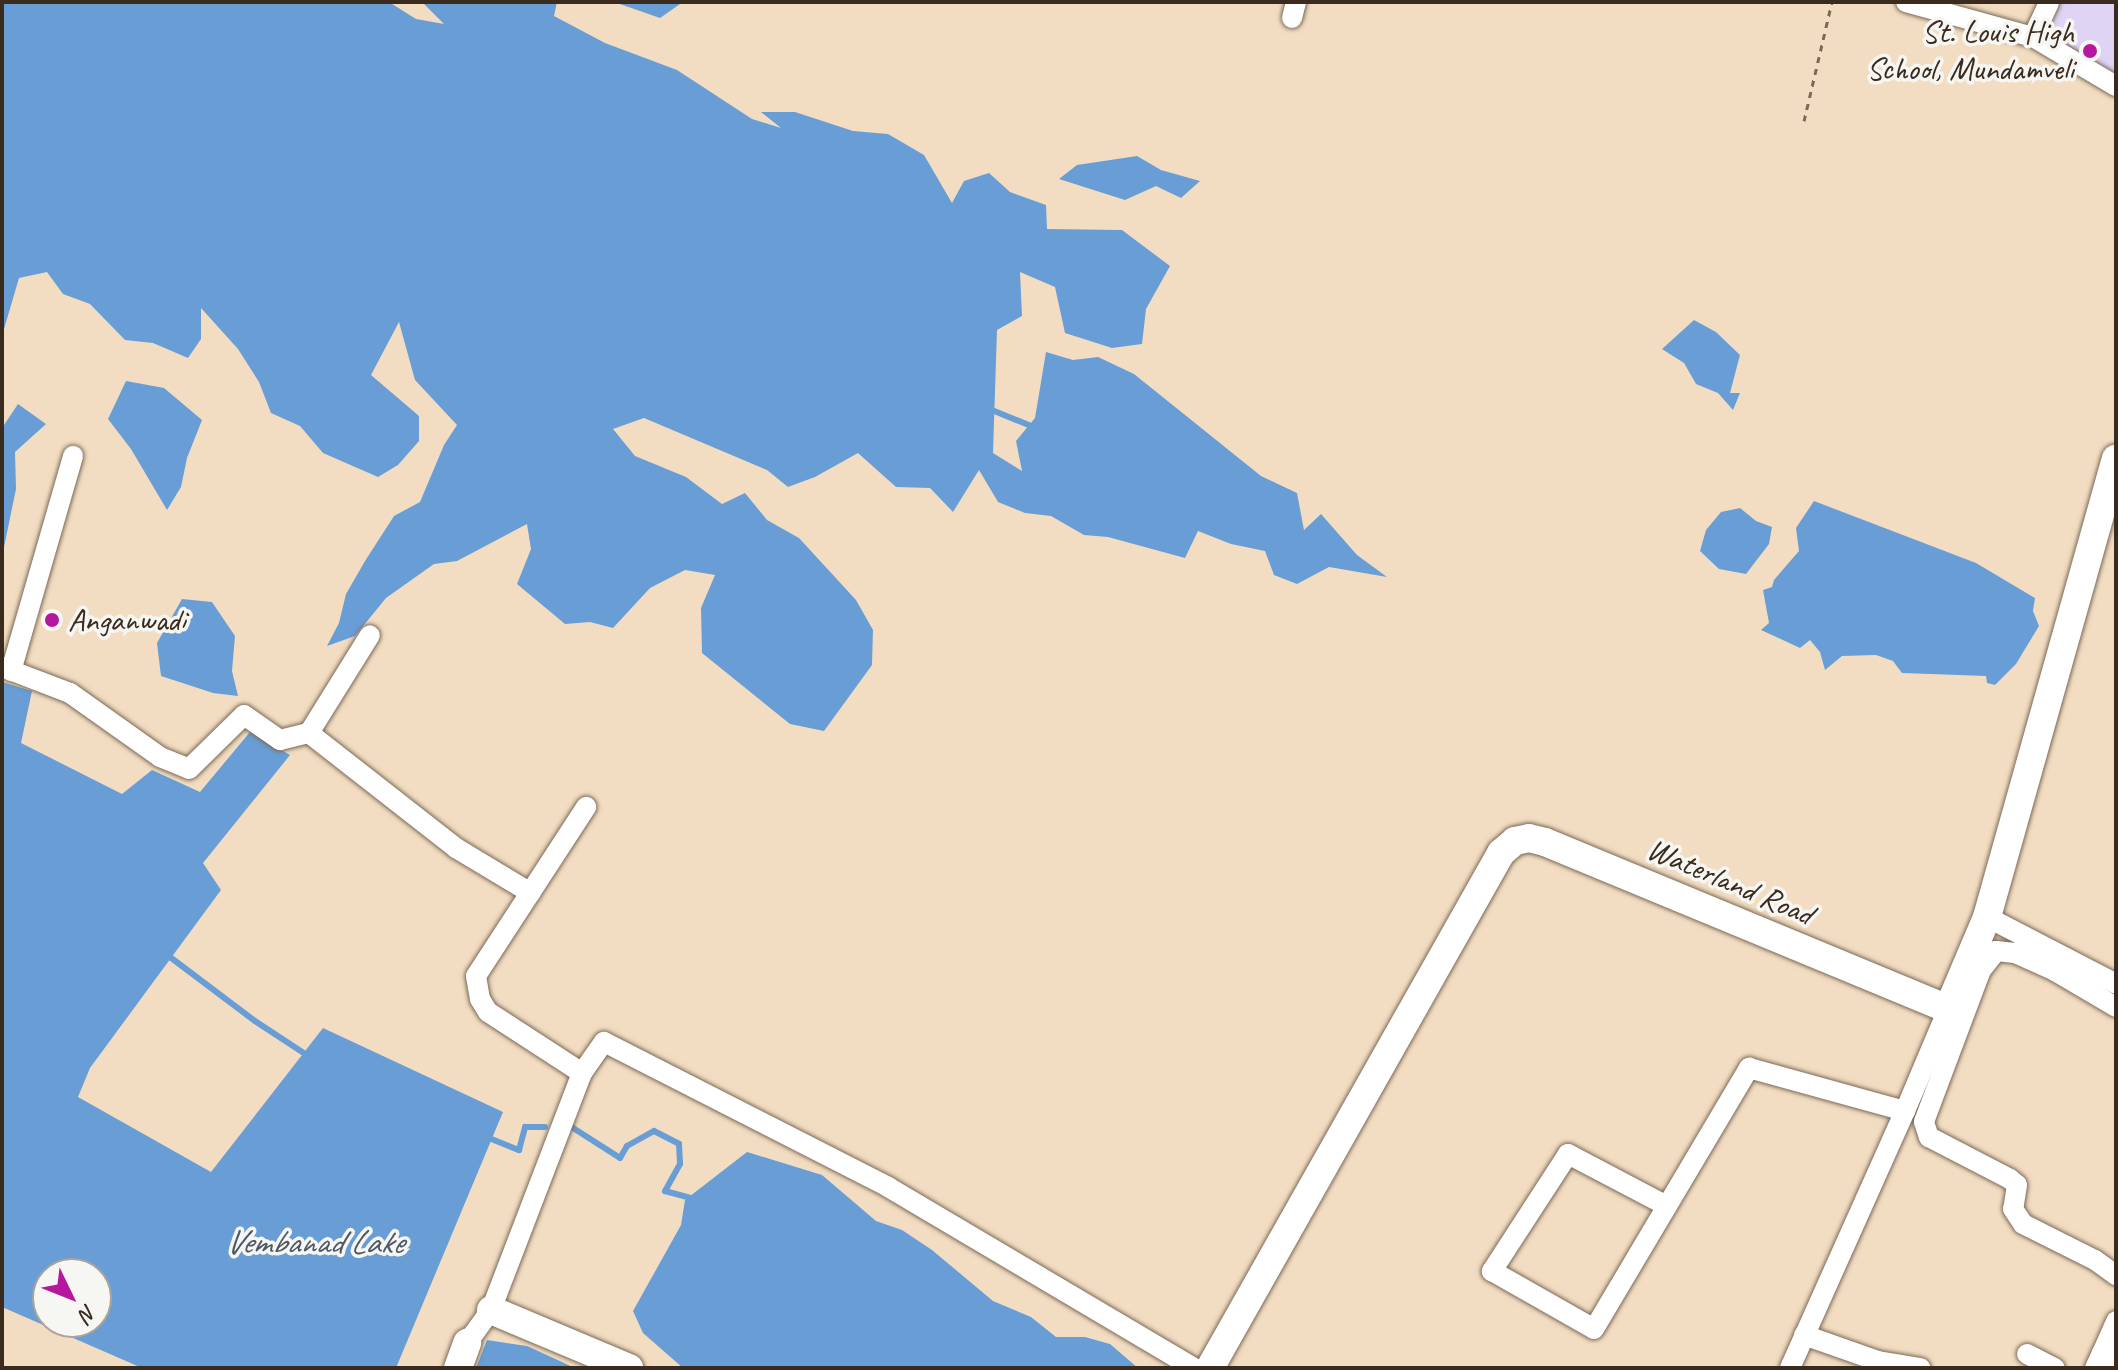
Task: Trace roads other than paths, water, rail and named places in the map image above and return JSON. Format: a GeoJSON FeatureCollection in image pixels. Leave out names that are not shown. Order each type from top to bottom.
{"type":"FeatureCollection","features":[{"type":"Feature","properties":{"kind":"main road"},"geometry":{"type":"LineString","coordinates":[[1948,1009],[1987,917],[2116,459]]}},
{"type":"Feature","properties":{"kind":"main road","name":"Waterland Road"},"geometry":{"type":"LineString","coordinates":[[1210,1368],[1493,866],[1501,853],[1515,841],[1529,838],[1545,842],[1948,1009]]}},
{"type":"Feature","properties":{"kind":"main road"},"geometry":{"type":"LineString","coordinates":[[491,1310],[629,1368]]}},
{"type":"Feature","properties":{"kind":"street"},"geometry":{"type":"LineString","coordinates":[[1906,2],[2033,37],[2116,86]]}},
{"type":"Feature","properties":{"kind":"street"},"geometry":{"type":"LineString","coordinates":[[2033,37],[2049,2]]}},
{"type":"Feature","properties":{"kind":"street"},"geometry":{"type":"LineString","coordinates":[[73,456],[6,669],[70,693],[160,757],[189,769],[244,715],[280,740],[309,733],[370,635]]}},
{"type":"Feature","properties":{"kind":"street"},"geometry":{"type":"LineString","coordinates":[[309,733],[456,848],[531,893]]}},
{"type":"Feature","properties":{"kind":"street"},"geometry":{"type":"LineString","coordinates":[[582,1073],[488,1012],[480,999],[476,976],[586,807]]}},
{"type":"Feature","properties":{"kind":"street"},"geometry":{"type":"LineString","coordinates":[[1987,917],[2116,984]]}},
{"type":"Feature","properties":{"kind":"street"},"geometry":{"type":"LineString","coordinates":[[2116,1007],[2055,971],[2015,953],[1996,951],[1981,970],[1924,1122],[1929,1137],[2017,1185],[2013,1209],[2023,1224],[2095,1260],[2116,1275]]}},
{"type":"Feature","properties":{"kind":"street"},"geometry":{"type":"LineString","coordinates":[[1790,1368],[1948,1009]]}},
{"type":"Feature","properties":{"kind":"street"},"geometry":{"type":"LineString","coordinates":[[463,1356],[491,1310],[582,1073],[604,1042],[888,1187],[1194,1368]]}},
{"type":"Feature","properties":{"kind":"street"},"geometry":{"type":"LineString","coordinates":[[1667,1206],[1568,1154],[1492,1271],[1594,1329],[1749,1068],[1905,1111]]}},
{"type":"Feature","properties":{"kind":"street"},"geometry":{"type":"LineString","coordinates":[[2104,1361],[2116,1321]]}},
{"type":"Feature","properties":{"kind":"street"},"geometry":{"type":"LineString","coordinates":[[1804,1335],[1878,1361],[1920,1368]]}},
{"type":"Feature","properties":{"kind":"street"},"geometry":{"type":"LineString","coordinates":[[2027,1354],[2055,1368]]}},
{"type":"Feature","properties":{"kind":"water"},"geometry":{"type":"Polygon","coordinates":[[[2,2],[389,2],[416,19],[444,24],[422,2],[557,2],[554,16],[605,43],[677,70],[752,119],[781,128],[761,112],[795,112],[853,131],[888,134],[924,155],[952,203],[964,181],[989,173],[1010,192],[1046,205],[1047,229],[1122,230],[1170,266],[1146,309],[1142,344],[1112,348],[1065,333],[1055,287],[1020,272],[1022,316],[997,330],[993,453],[1022,471],[1016,441],[1035,418],[1046,352],[1073,360],[1098,357],[1134,374],[1261,476],[1297,493],[1304,530],[1321,514],[1357,555],[1387,577],[1329,567],[1297,584],[1274,575],[1265,551],[1231,544],[1198,531],[1185,558],[1108,537],[1084,535],[1051,516],[1025,513],[998,502],[979,470],[953,512],[930,488],[896,487],[858,453],[815,477],[788,487],[767,470],[644,418],[613,429],[635,456],[686,477],[722,504],[745,493],[767,520],[799,538],[856,600],[873,630],[872,665],[824,731],[790,724],[702,653],[701,608],[715,575],[685,570],[650,588],[613,628],[590,622],[565,624],[517,584],[531,549],[527,524],[457,561],[434,564],[386,598],[355,636],[327,646],[339,623],[346,594],[365,561],[394,516],[420,502],[444,445],[457,425],[415,380],[399,322],[371,375],[419,416],[419,441],[398,465],[378,477],[323,453],[300,426],[271,413],[259,382],[238,349],[201,308],[201,339],[188,358],[153,343],[125,340],[90,304],[63,294],[47,272],[19,278],[2,336],[2,2]]]}},
{"type":"Feature","properties":{"kind":"water"},"geometry":{"type":"Polygon","coordinates":[[[614,2],[683,2],[660,18],[614,2]]]}},
{"type":"Feature","properties":{"kind":"water"},"geometry":{"type":"Polygon","coordinates":[[[1137,156],[1161,170],[1200,181],[1181,198],[1156,186],[1125,200],[1059,179],[1077,165],[1137,156]]]}},
{"type":"Feature","properties":{"kind":"water"},"geometry":{"type":"Polygon","coordinates":[[[1694,320],[1716,332],[1740,355],[1730,393],[1740,393],[1733,410],[1718,393],[1696,384],[1684,363],[1662,349],[1694,320]]]}},
{"type":"Feature","properties":{"kind":"water"},"geometry":{"type":"Polygon","coordinates":[[[126,381],[164,388],[202,420],[187,458],[181,487],[167,510],[131,449],[108,419],[126,381]]]}},
{"type":"Feature","properties":{"kind":"water"},"geometry":{"type":"Polygon","coordinates":[[[18,404],[46,424],[15,452],[16,489],[2,557],[2,428],[18,404]]]}},
{"type":"Feature","properties":{"kind":"water"},"geometry":{"type":"Polygon","coordinates":[[[1814,501],[1976,563],[2035,598],[2033,611],[2039,626],[2016,664],[1995,685],[1987,683],[1986,676],[1902,673],[1893,661],[1876,655],[1842,656],[1825,670],[1820,652],[1810,640],[1800,648],[1761,630],[1769,623],[1763,590],[1772,587],[1774,580],[1799,551],[1796,528],[1814,501]]]}},
{"type":"Feature","properties":{"kind":"water"},"geometry":{"type":"Polygon","coordinates":[[[1740,508],[1756,521],[1772,527],[1769,544],[1746,574],[1719,569],[1700,551],[1706,530],[1721,512],[1740,508]]]}},
{"type":"Feature","properties":{"kind":"water"},"geometry":{"type":"Polygon","coordinates":[[[182,599],[212,602],[235,636],[232,671],[238,696],[213,693],[161,676],[157,643],[182,599]]]}},
{"type":"Feature","properties":{"kind":"water","name":"Vembanad Lake"},"geometry":{"type":"Polygon","coordinates":[[[2,682],[32,691],[21,743],[122,794],[152,770],[200,792],[250,732],[290,755],[203,863],[221,890],[90,1068],[78,1097],[211,1172],[323,1028],[503,1112],[396,1368],[142,1368],[73,1338],[112,1338],[112,1258],[32,1258],[32,1320],[2,1307],[2,682]]]}},
{"type":"Feature","properties":{"kind":"water"},"geometry":{"type":"Polygon","coordinates":[[[747,1152],[822,1175],[876,1221],[902,1230],[932,1250],[993,1301],[1031,1317],[1056,1337],[1085,1337],[1110,1344],[1138,1368],[683,1368],[643,1333],[633,1311],[681,1225],[685,1200],[747,1152]]]}},
{"type":"Feature","properties":{"kind":"water"},"geometry":{"type":"Polygon","coordinates":[[[487,1340],[527,1346],[575,1368],[476,1368],[487,1340]]]}},
{"type":"Feature","properties":{"kind":"waterway"},"geometry":{"type":"LineString","coordinates":[[987,408],[1036,428]]}},
{"type":"Feature","properties":{"kind":"waterway"},"geometry":{"type":"LineString","coordinates":[[166,954],[255,1021],[310,1057]]}},
{"type":"Feature","properties":{"kind":"waterway"},"geometry":{"type":"LineString","coordinates":[[570,1126],[620,1158],[627,1146],[654,1131],[679,1144],[680,1164],[665,1191],[695,1199]]}},
{"type":"Feature","properties":{"kind":"waterway"},"geometry":{"type":"LineString","coordinates":[[484,1136],[519,1150],[525,1127],[545,1127]]}},
{"type":"Feature","properties":{"kind":"place","name":"St. Louis High School, Mundamveli"},"geometry":{"type":"Point","coordinates":[2090,51]}},
{"type":"Feature","properties":{"kind":"place","name":"Anganwadi"},"geometry":{"type":"Point","coordinates":[52,620]}}]}
